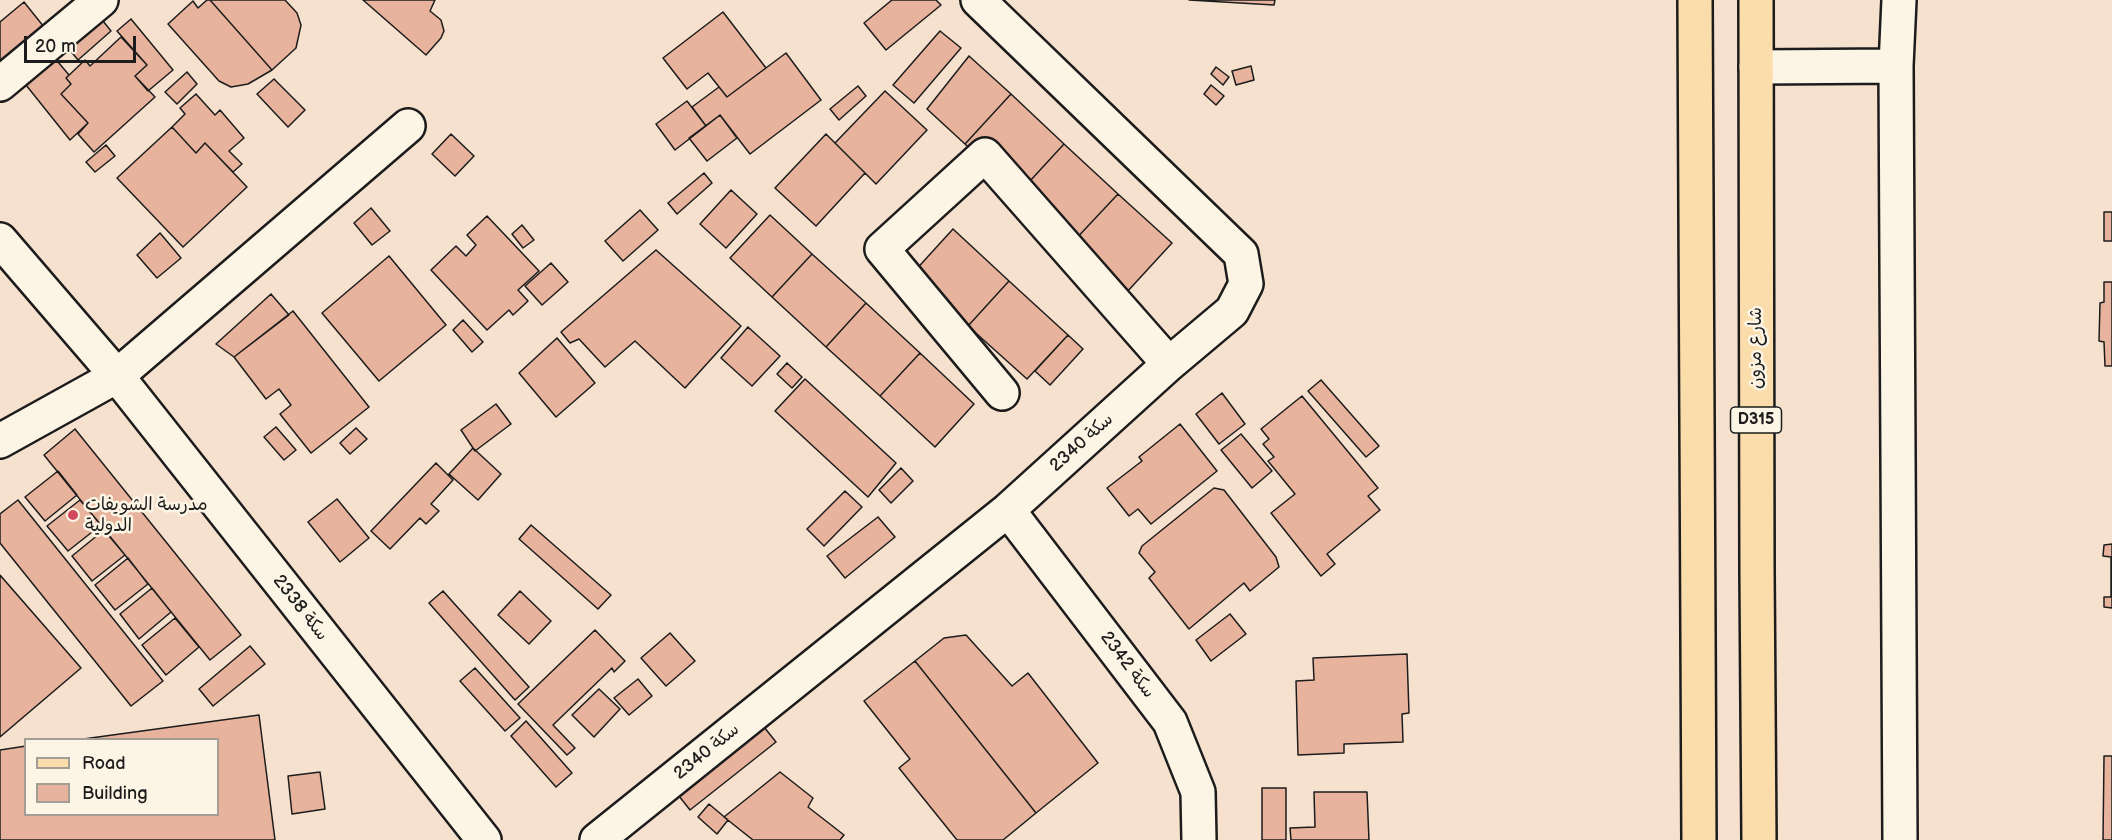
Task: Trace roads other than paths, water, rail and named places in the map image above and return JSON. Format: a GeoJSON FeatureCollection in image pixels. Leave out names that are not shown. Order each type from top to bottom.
{"type":"FeatureCollection","features":[{"type":"Feature","properties":{"kind":"main road"},"geometry":{"type":"LineString","coordinates":[[1695,0],[1699,840]]}},
{"type":"Feature","properties":{"kind":"main road","name":"شارع مزون"},"geometry":{"type":"LineString","coordinates":[[1756,0],[1756,570],[1759,840]]}},
{"type":"Feature","properties":{"kind":"street"},"geometry":{"type":"LineString","coordinates":[[0,84],[101,0]]}},
{"type":"Feature","properties":{"kind":"street","name":"سكة 2340"},"geometry":{"type":"LineString","coordinates":[[597,840],[1008,510],[1169,364],[1232,311],[1246,284],[1241,254],[978,0]]}},
{"type":"Feature","properties":{"kind":"street"},"geometry":{"type":"LineString","coordinates":[[1899,0],[1896,66],[1900,840]]}},
{"type":"Feature","properties":{"kind":"street"},"geometry":{"type":"LineString","coordinates":[[1756,68],[1896,66]]}},
{"type":"Feature","properties":{"kind":"street"},"geometry":{"type":"LineString","coordinates":[[0,441],[117,376],[408,126]]}},
{"type":"Feature","properties":{"kind":"street"},"geometry":{"type":"LineString","coordinates":[[1002,393],[882,249],[985,156],[1169,364]]}},
{"type":"Feature","properties":{"kind":"street","name":"سكة 2338"},"geometry":{"type":"LineString","coordinates":[[0,240],[117,376],[484,840]]}},
{"type":"Feature","properties":{"kind":"street","name":"سكة 2342"},"geometry":{"type":"LineString","coordinates":[[1008,510],[1170,722],[1198,792],[1199,840]]}},
{"type":"Feature","properties":{"kind":"place","name":"مدرسة الشويفات الدولية"},"geometry":{"type":"Point","coordinates":[73,515]}}]}
